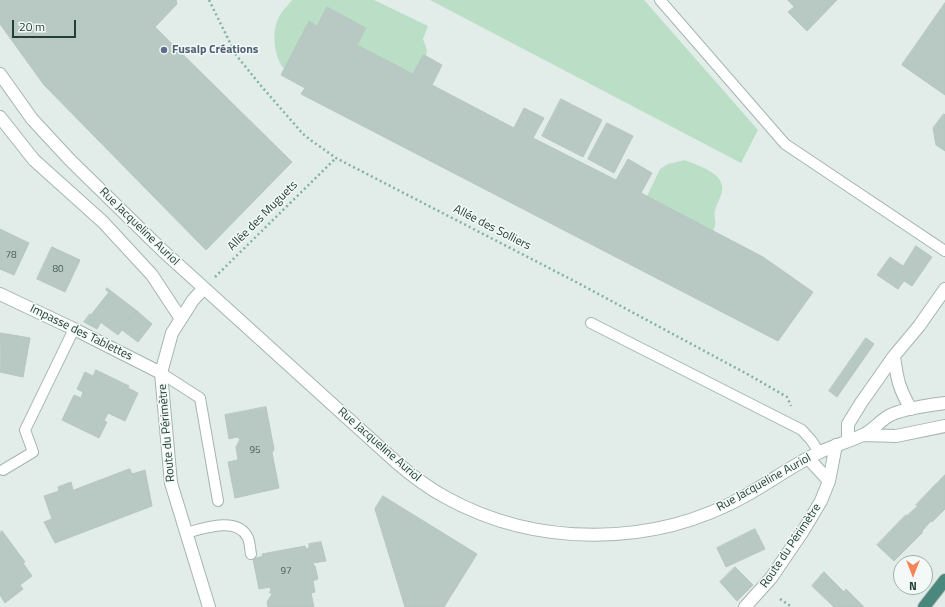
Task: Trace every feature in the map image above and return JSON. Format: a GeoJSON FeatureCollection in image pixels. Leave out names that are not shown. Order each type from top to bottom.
{"type":"FeatureCollection","features":[{"type":"Feature","properties":{"kind":"highway"},"geometry":{"type":"LineString","coordinates":[[924,607],[945,580]]}},
{"type":"Feature","properties":{"kind":"street","name":"Rue Jacqueline Auriol"},"geometry":{"type":"LineString","coordinates":[[0,74],[32,119],[52,141],[162,250],[375,443],[418,480],[445,497],[469,509],[490,517],[519,526],[580,535],[610,535],[661,529],[684,523],[715,511],[745,496],[813,455],[864,435],[888,416],[911,409],[945,403]]}},
{"type":"Feature","properties":{"kind":"street"},"geometry":{"type":"LineString","coordinates":[[0,117],[34,160],[103,222],[152,275],[181,319]]}},
{"type":"Feature","properties":{"kind":"street","name":"Route du Périmètre"},"geometry":{"type":"LineString","coordinates":[[204,288],[193,300],[172,334],[161,373],[171,483],[209,607]]}},
{"type":"Feature","properties":{"kind":"street","name":"Route du Périmètre"},"geometry":{"type":"LineString","coordinates":[[745,607],[761,590],[803,531],[821,501],[848,424],[894,356],[919,326],[945,288]]}},
{"type":"Feature","properties":{"kind":"street","name":"Impasse des Tablettes"},"geometry":{"type":"LineString","coordinates":[[0,294],[161,373]]}},
{"type":"Feature","properties":{"kind":"street"},"geometry":{"type":"LineString","coordinates":[[894,356],[897,378],[902,395],[911,409]]}},
{"type":"Feature","properties":{"kind":"street","name":"Rue Jacqueline Auriol"},"geometry":{"type":"LineString","coordinates":[[864,435],[896,436],[945,426]]}},
{"type":"Feature","properties":{"kind":"street"},"geometry":{"type":"LineString","coordinates":[[813,455],[829,481]]}},
{"type":"Feature","properties":{"kind":"lane"},"geometry":{"type":"LineString","coordinates":[[660,0],[786,144],[945,251]]}},
{"type":"Feature","properties":{"kind":"lane"},"geometry":{"type":"LineString","coordinates":[[591,323],[802,430],[811,440],[813,455]]}},
{"type":"Feature","properties":{"kind":"lane"},"geometry":{"type":"LineString","coordinates":[[3,470],[33,452],[25,430],[74,329]]}},
{"type":"Feature","properties":{"kind":"lane"},"geometry":{"type":"LineString","coordinates":[[161,373],[200,398],[218,501]]}},
{"type":"Feature","properties":{"kind":"lane"},"geometry":{"type":"LineString","coordinates":[[186,533],[204,528],[228,525],[240,528],[248,538],[251,554]]}},
{"type":"Feature","properties":{"kind":"path","name":"Allée des Solliers"},"geometry":{"type":"LineString","coordinates":[[209,0],[230,42],[241,60],[303,134],[312,141],[336,158],[578,283],[749,374],[787,397],[802,430]]}},
{"type":"Feature","properties":{"kind":"path","name":"Allée des Muguets"},"geometry":{"type":"LineString","coordinates":[[204,288],[336,158]]}},
{"type":"Feature","properties":{"kind":"path"},"geometry":{"type":"LineString","coordinates":[[780,599],[792,607]]}},
{"type":"Feature","properties":{"kind":"green space"},"geometry":{"type":"Polygon","coordinates":[[[292,0],[374,0],[428,26],[423,39],[427,50],[426,56],[423,55],[413,74],[357,45],[366,28],[327,7],[317,26],[309,21],[284,69],[278,58],[274,36],[280,15],[292,0]]]}},
{"type":"Feature","properties":{"kind":"green space"},"geometry":{"type":"Polygon","coordinates":[[[430,0],[644,0],[758,130],[741,163],[430,0]]]}},
{"type":"Feature","properties":{"kind":"green space"},"geometry":{"type":"Polygon","coordinates":[[[685,160],[710,171],[720,180],[722,185],[722,192],[715,210],[715,225],[713,231],[647,196],[660,169],[668,164],[685,160]]]}},
{"type":"Feature","properties":{"kind":"building"},"geometry":{"type":"Polygon","coordinates":[[[0,0],[176,0],[177,4],[155,27],[292,162],[206,250],[44,85],[0,24],[0,0]]]}},
{"type":"Feature","properties":{"kind":"building"},"geometry":{"type":"Polygon","coordinates":[[[788,0],[837,0],[807,31],[788,12],[794,7],[788,0]]]}},
{"type":"Feature","properties":{"kind":"building"},"geometry":{"type":"Polygon","coordinates":[[[945,3],[945,95],[902,65],[945,3]]]}},
{"type":"Feature","properties":{"kind":"building"},"geometry":{"type":"Polygon","coordinates":[[[327,7],[366,28],[357,45],[413,74],[423,55],[426,56],[442,65],[432,85],[514,128],[524,108],[544,118],[533,138],[616,180],[628,159],[652,173],[641,193],[763,257],[813,292],[778,341],[301,94],[305,88],[281,75],[309,21],[317,26],[327,7]]]}},
{"type":"Feature","properties":{"kind":"building"},"geometry":{"type":"Polygon","coordinates":[[[561,99],[602,120],[583,157],[542,136],[561,99]]]}},
{"type":"Feature","properties":{"kind":"building"},"geometry":{"type":"Polygon","coordinates":[[[944,114],[945,151],[936,145],[933,128],[944,114]]]}},
{"type":"Feature","properties":{"kind":"building"},"geometry":{"type":"Polygon","coordinates":[[[607,123],[633,136],[614,173],[588,159],[607,123]]]}},
{"type":"Feature","properties":{"kind":"building"},"geometry":{"type":"Polygon","coordinates":[[[0,229],[29,243],[14,275],[0,269],[0,229]]]}},
{"type":"Feature","properties":{"kind":"building"},"geometry":{"type":"Polygon","coordinates":[[[916,246],[932,257],[912,286],[904,281],[898,289],[877,275],[890,257],[903,266],[916,246]]]}},
{"type":"Feature","properties":{"kind":"building"},"geometry":{"type":"Polygon","coordinates":[[[52,247],[80,260],[65,292],[37,279],[52,247]]]}},
{"type":"Feature","properties":{"kind":"building"},"geometry":{"type":"Polygon","coordinates":[[[107,288],[137,311],[118,335],[91,315],[109,292],[106,290],[107,288]]]}},
{"type":"Feature","properties":{"kind":"building"},"geometry":{"type":"Polygon","coordinates":[[[137,311],[152,324],[138,342],[122,330],[137,311]]]}},
{"type":"Feature","properties":{"kind":"building"},"geometry":{"type":"Polygon","coordinates":[[[90,314],[101,322],[97,329],[84,322],[90,314]]]}},
{"type":"Feature","properties":{"kind":"building"},"geometry":{"type":"Polygon","coordinates":[[[1,333],[30,338],[23,377],[0,372],[1,333]]]}},
{"type":"Feature","properties":{"kind":"building"},"geometry":{"type":"Polygon","coordinates":[[[866,338],[874,344],[837,397],[829,391],[866,338]]]}},
{"type":"Feature","properties":{"kind":"building"},"geometry":{"type":"Polygon","coordinates":[[[96,370],[129,386],[128,388],[138,393],[125,421],[108,413],[104,421],[107,422],[99,438],[62,420],[74,395],[81,398],[83,392],[77,389],[85,372],[93,376],[96,370]]]}},
{"type":"Feature","properties":{"kind":"building"},"geometry":{"type":"Polygon","coordinates":[[[266,407],[274,449],[272,453],[279,488],[235,498],[228,462],[238,460],[236,447],[240,439],[237,437],[229,439],[225,415],[266,407]]]}},
{"type":"Feature","properties":{"kind":"building"},"geometry":{"type":"Polygon","coordinates":[[[130,469],[132,474],[145,470],[152,506],[55,543],[44,522],[52,519],[44,496],[59,491],[58,487],[71,482],[73,490],[130,469]]]}},
{"type":"Feature","properties":{"kind":"building"},"geometry":{"type":"Polygon","coordinates":[[[945,475],[945,509],[932,522],[916,505],[945,475]]]}},
{"type":"Feature","properties":{"kind":"building"},"geometry":{"type":"Polygon","coordinates":[[[383,496],[477,554],[444,607],[405,607],[375,509],[383,496]]]}},
{"type":"Feature","properties":{"kind":"building"},"geometry":{"type":"Polygon","coordinates":[[[917,507],[931,521],[922,531],[907,516],[917,507]]]}},
{"type":"Feature","properties":{"kind":"building"},"geometry":{"type":"Polygon","coordinates":[[[906,515],[923,532],[900,555],[893,555],[893,560],[877,545],[906,515]]]}},
{"type":"Feature","properties":{"kind":"building"},"geometry":{"type":"Polygon","coordinates":[[[755,529],[765,549],[726,567],[717,548],[755,529]]]}},
{"type":"Feature","properties":{"kind":"building"},"geometry":{"type":"Polygon","coordinates":[[[2,531],[25,562],[23,563],[32,576],[20,585],[23,589],[5,603],[0,595],[0,533],[2,531]]]}},
{"type":"Feature","properties":{"kind":"building"},"geometry":{"type":"Polygon","coordinates":[[[321,542],[326,561],[313,563],[318,579],[313,581],[315,592],[311,593],[314,607],[268,607],[267,602],[272,594],[269,592],[271,592],[270,587],[259,589],[253,559],[263,556],[262,554],[305,546],[306,549],[309,548],[309,544],[321,542]]]}},
{"type":"Feature","properties":{"kind":"building"},"geometry":{"type":"Polygon","coordinates":[[[735,567],[753,585],[737,601],[720,582],[735,567]]]}},
{"type":"Feature","properties":{"kind":"building"},"geometry":{"type":"Polygon","coordinates":[[[824,572],[844,592],[846,589],[864,607],[834,607],[812,586],[824,572]]]}},
{"type":"Feature","properties":{"kind":"place","name":"Fusalp Créations"},"geometry":{"type":"Point","coordinates":[164,50]}}]}
